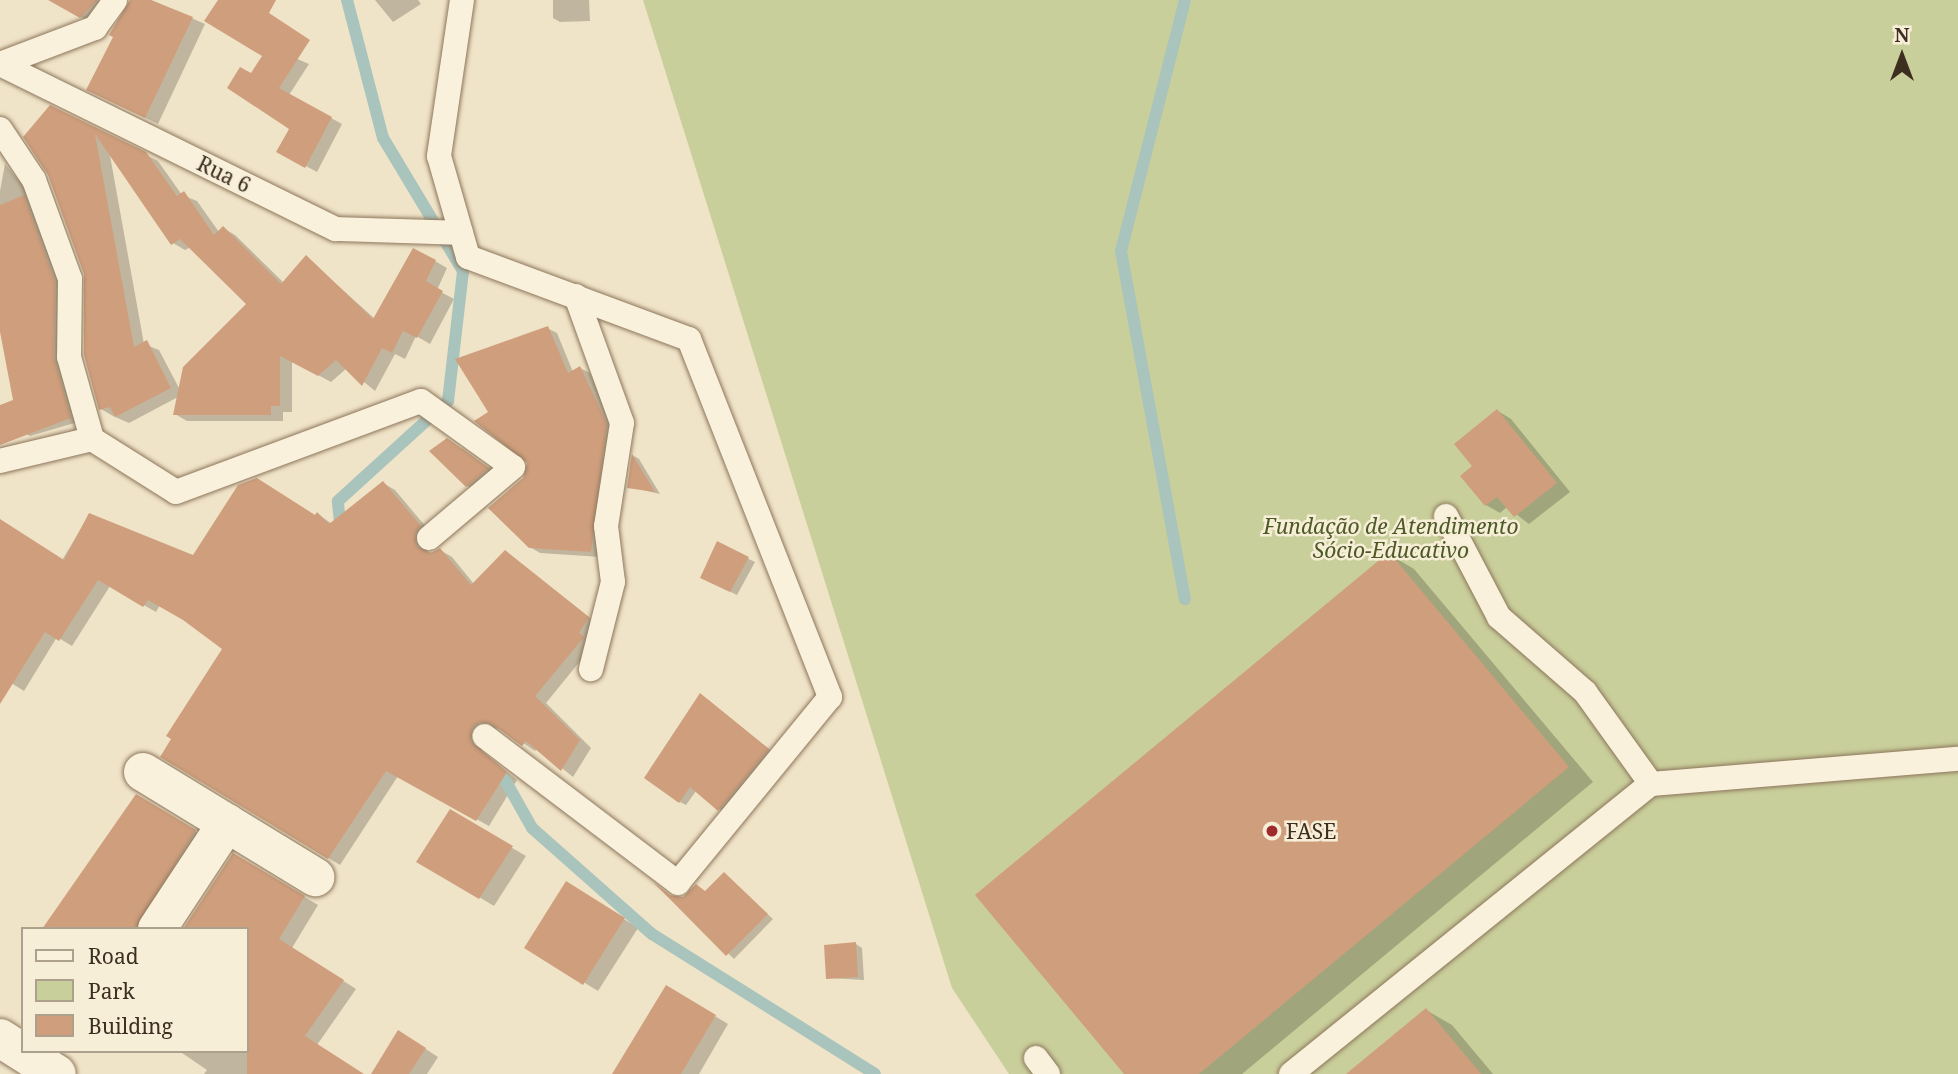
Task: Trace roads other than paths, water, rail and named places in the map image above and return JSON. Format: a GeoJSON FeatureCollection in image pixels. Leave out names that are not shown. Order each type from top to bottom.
{"type":"FeatureCollection","features":[{"type":"Feature","properties":{"kind":"street"},"geometry":{"type":"LineString","coordinates":[[144,772],[315,877]]}},
{"type":"Feature","properties":{"kind":"street"},"geometry":{"type":"LineString","coordinates":[[158,927],[227,823]]}},
{"type":"Feature","properties":{"kind":"street"},"geometry":{"type":"LineString","coordinates":[[0,1038],[21,1051]]}},
{"type":"Feature","properties":{"kind":"street"},"geometry":{"type":"LineString","coordinates":[[24,1053],[57,1074]]}},
{"type":"Feature","properties":{"kind":"street"},"geometry":{"type":"LineString","coordinates":[[64,1074],[75,1053]]}},
{"type":"Feature","properties":{"kind":"lane"},"geometry":{"type":"LineString","coordinates":[[0,64],[95,28],[115,0]]}},
{"type":"Feature","properties":{"kind":"lane"},"geometry":{"type":"LineString","coordinates":[[462,0],[439,156],[468,257],[689,339],[831,697],[678,883],[484,737]]}},
{"type":"Feature","properties":{"kind":"lane","name":"Rua 6"},"geometry":{"type":"LineString","coordinates":[[0,64],[336,229],[461,233]]}},
{"type":"Feature","properties":{"kind":"lane"},"geometry":{"type":"LineString","coordinates":[[0,129],[34,180],[70,279],[69,357],[92,439],[176,492],[421,401],[513,467],[429,538]]}},
{"type":"Feature","properties":{"kind":"lane"},"geometry":{"type":"LineString","coordinates":[[576,296],[622,423],[606,526],[613,582],[591,669]]}},
{"type":"Feature","properties":{"kind":"lane"},"geometry":{"type":"LineString","coordinates":[[0,461],[92,439]]}},
{"type":"Feature","properties":{"kind":"lane"},"geometry":{"type":"LineString","coordinates":[[1446,516],[1499,617],[1585,692],[1651,784]]}},
{"type":"Feature","properties":{"kind":"lane"},"geometry":{"type":"LineString","coordinates":[[1291,1074],[1651,784],[1958,759]]}},
{"type":"Feature","properties":{"kind":"waterway"},"geometry":{"type":"LineString","coordinates":[[341,532],[338,501],[448,401],[463,271],[383,138],[347,0]]}},
{"type":"Feature","properties":{"kind":"waterway"},"geometry":{"type":"LineString","coordinates":[[1185,0],[1121,251],[1185,599]]}},
{"type":"Feature","properties":{"kind":"waterway"},"geometry":{"type":"LineString","coordinates":[[491,770],[505,780],[532,828],[652,934],[875,1074]]}},
{"type":"Feature","properties":{"kind":"place","name":"FASE"},"geometry":{"type":"Point","coordinates":[1272,831]}},
{"type":"Feature","properties":{"kind":"park label","name":"Fundação de Atendimento Sócio-Educativo"},"geometry":{"type":"Point","coordinates":[1391,538]}}]}
